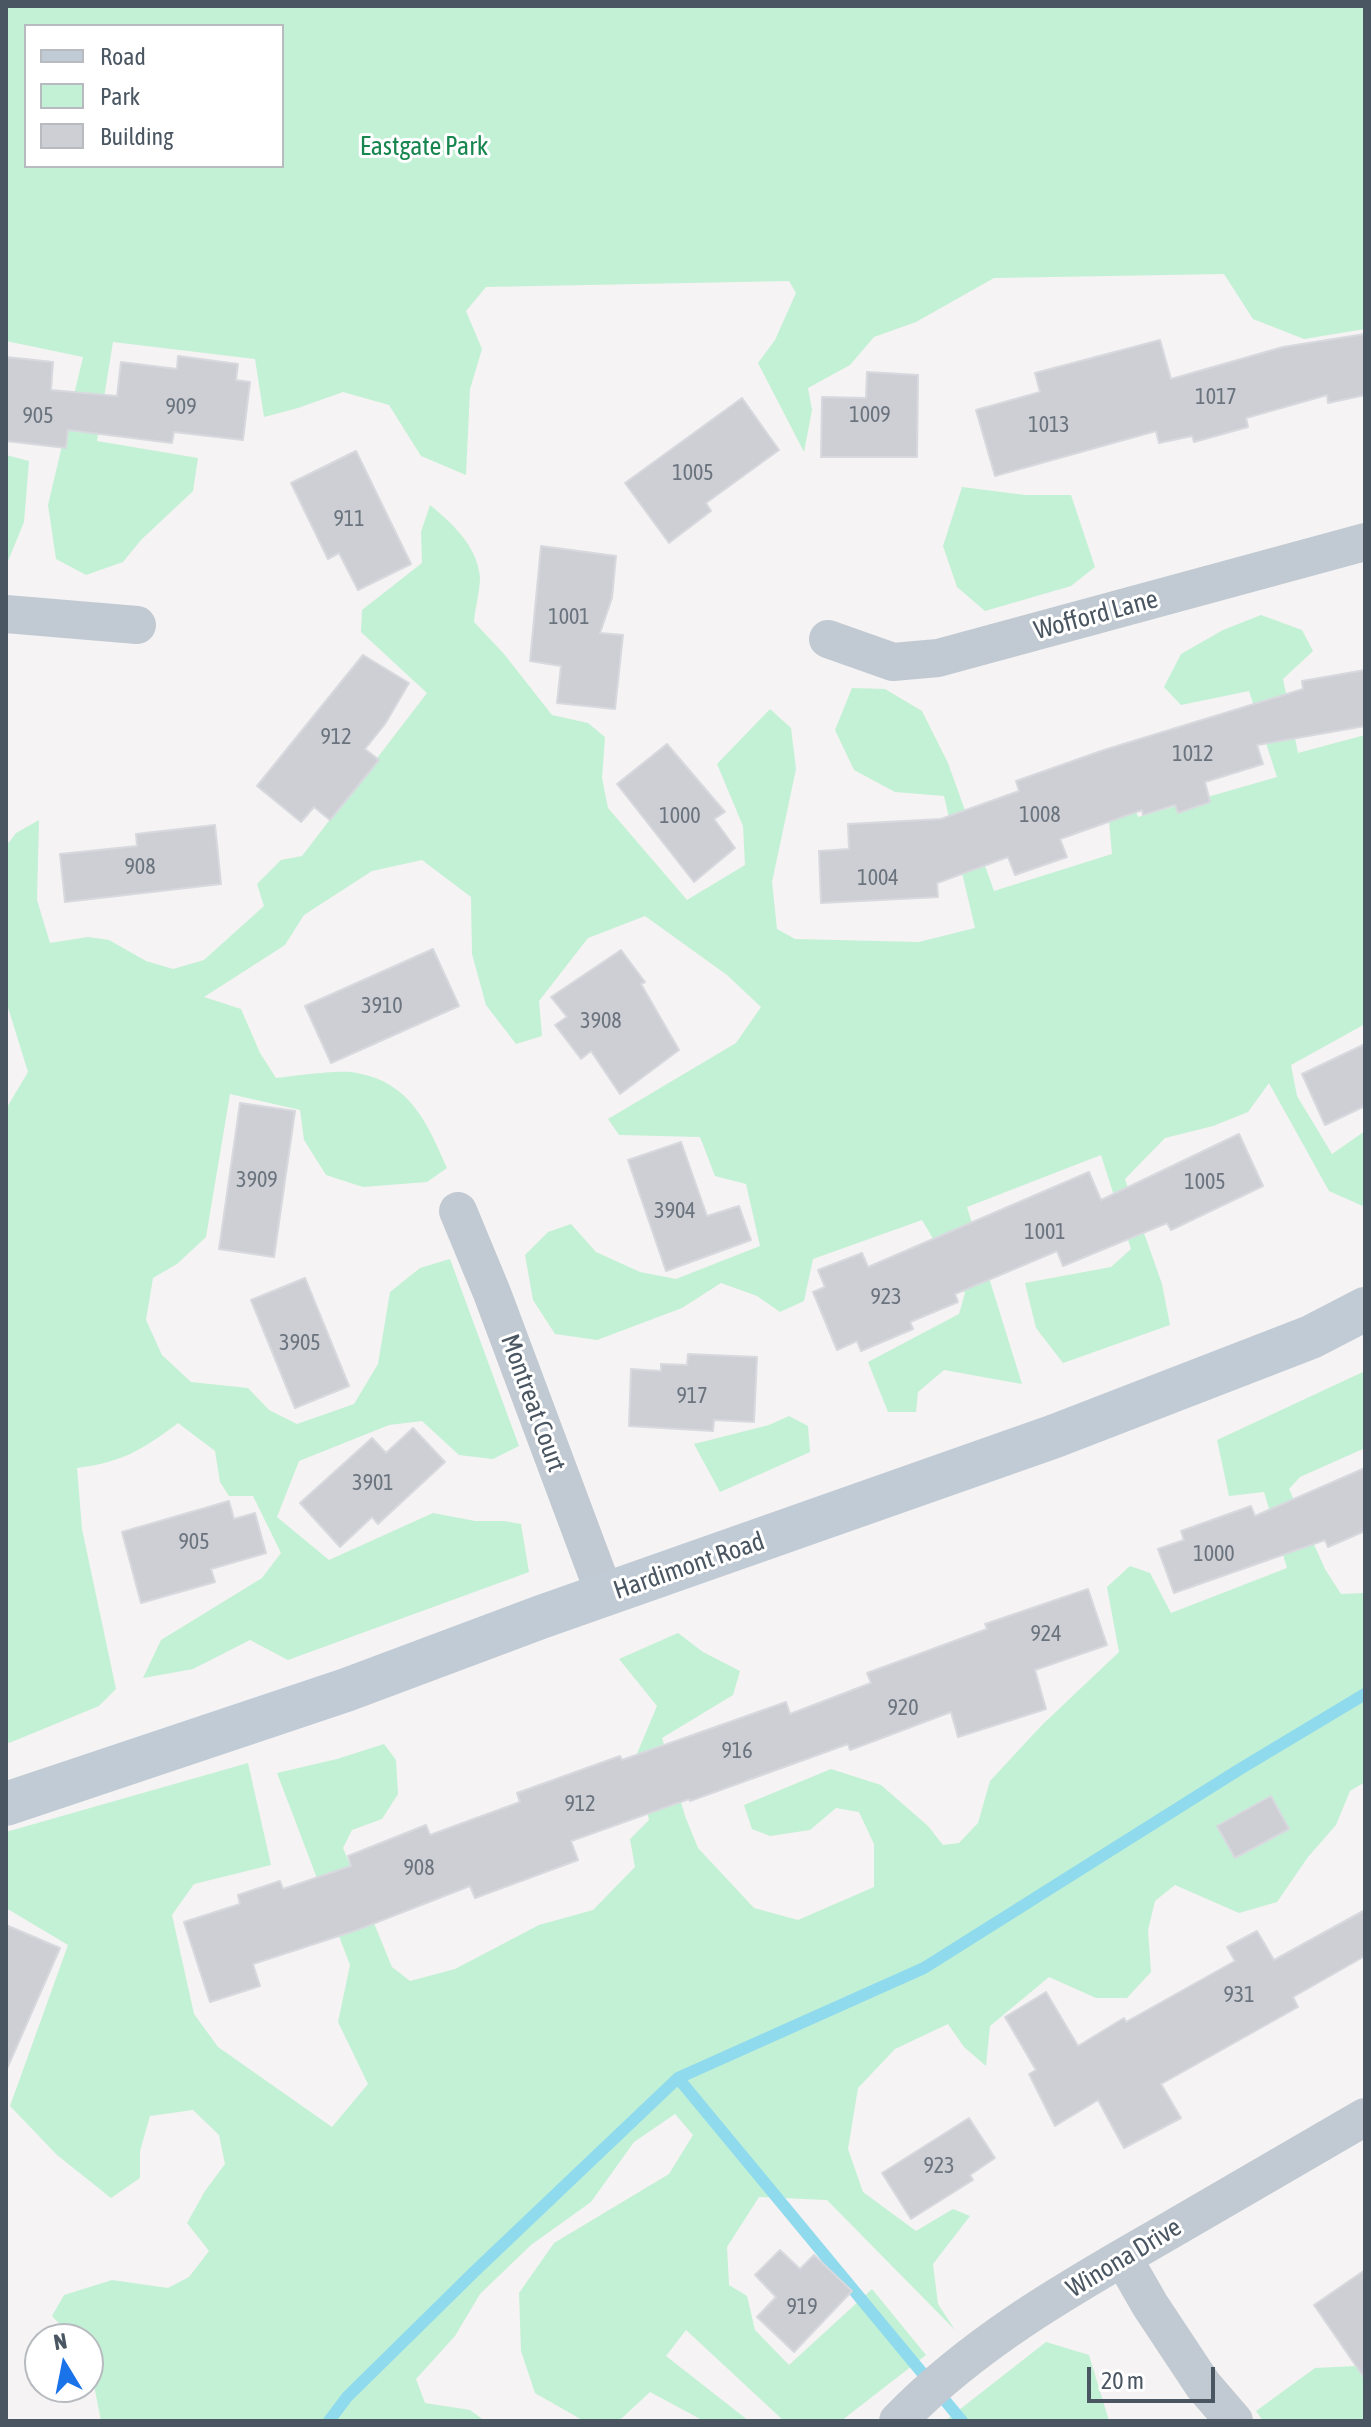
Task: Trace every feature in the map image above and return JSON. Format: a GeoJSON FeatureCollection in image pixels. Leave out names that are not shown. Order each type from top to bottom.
{"type":"FeatureCollection","features":[{"type":"Feature","properties":{"kind":"street","name":"Wofford Lane"},"geometry":{"type":"LineString","coordinates":[[828,639],[893,662],[938,658],[1365,542]]}},
{"type":"Feature","properties":{"kind":"street"},"geometry":{"type":"LineString","coordinates":[[6,614],[137,625]]}},
{"type":"Feature","properties":{"kind":"street","name":"Montreat Court"},"geometry":{"type":"LineString","coordinates":[[458,1211],[492,1293],[605,1595]]}},
{"type":"Feature","properties":{"kind":"street","name":"Hardimont Road"},"geometry":{"type":"LineString","coordinates":[[6,1804],[346,1690],[1140,1405],[1311,1337],[1365,1309]]}},
{"type":"Feature","properties":{"kind":"street","name":"Winona Drive"},"geometry":{"type":"LineString","coordinates":[[898,2421],[928,2390],[976,2352],[1071,2288],[1365,2117]]}},
{"type":"Feature","properties":{"kind":"street"},"geometry":{"type":"LineString","coordinates":[[1123,2258],[1203,2385],[1234,2421]]}},
{"type":"Feature","properties":{"kind":"green space","name":"Eastgate Park"},"geometry":{"type":"Polygon","coordinates":[[[6,6],[1365,6],[1365,329],[1304,339],[1253,319],[1224,274],[994,278],[916,322],[874,337],[850,365],[808,388],[812,410],[804,452],[758,363],[775,340],[796,293],[789,281],[486,287],[466,311],[482,349],[470,389],[466,475],[421,456],[389,405],[343,392],[264,417],[255,359],[113,342],[97,441],[198,458],[193,491],[141,540],[123,562],[86,575],[56,559],[48,505],[83,357],[6,341],[6,6]]]}},
{"type":"Feature","properties":{"kind":"green space"},"geometry":{"type":"Polygon","coordinates":[[[6,455],[29,461],[24,522],[6,566],[6,455]]]}},
{"type":"Feature","properties":{"kind":"green space"},"geometry":{"type":"Polygon","coordinates":[[[962,487],[1025,495],[1071,495],[1095,567],[1071,586],[985,611],[957,587],[943,546],[962,487]]]}},
{"type":"Feature","properties":{"kind":"green space"},"geometry":{"type":"Polygon","coordinates":[[[430,505],[455,528],[474,555],[480,577],[474,622],[504,654],[552,715],[588,723],[605,737],[602,778],[608,808],[687,900],[745,865],[743,826],[717,764],[770,709],[791,728],[796,769],[772,882],[777,929],[795,939],[919,942],[975,928],[944,796],[895,792],[854,770],[835,730],[852,688],[885,689],[922,711],[948,763],[994,891],[1112,854],[1103,753],[1115,754],[1138,817],[1277,777],[1249,691],[1181,705],[1164,687],[1181,654],[1223,630],[1261,615],[1302,630],[1313,651],[1283,679],[1298,753],[1365,735],[1365,1024],[1291,1065],[1297,1096],[1332,1154],[1365,1131],[1365,1207],[1329,1191],[1269,1083],[1248,1112],[1213,1126],[1165,1138],[1125,1179],[1162,1284],[1170,1325],[1063,1363],[1036,1328],[1025,1283],[1111,1267],[1131,1249],[1101,1155],[967,1207],[1022,1384],[944,1370],[918,1392],[916,1412],[888,1412],[868,1362],[959,1314],[965,1293],[922,1220],[813,1259],[804,1301],[780,1312],[757,1296],[721,1283],[682,1308],[597,1340],[555,1334],[533,1300],[525,1255],[548,1232],[571,1224],[596,1252],[640,1272],[676,1279],[760,1246],[746,1184],[715,1176],[700,1137],[619,1135],[608,1119],[736,1043],[761,1007],[727,975],[645,916],[588,938],[539,1001],[542,1036],[516,1044],[486,1005],[472,954],[471,897],[422,860],[372,871],[304,915],[285,945],[204,997],[241,1009],[260,1053],[276,1078],[349,1072],[376,1078],[391,1086],[415,1107],[447,1168],[427,1182],[363,1187],[326,1175],[304,1140],[300,1110],[230,1094],[206,1237],[177,1264],[153,1278],[146,1320],[162,1355],[191,1382],[248,1388],[269,1410],[297,1424],[354,1404],[378,1364],[390,1292],[420,1268],[450,1259],[519,1446],[493,1459],[459,1455],[422,1421],[389,1425],[299,1461],[277,1517],[329,1560],[433,1513],[475,1521],[521,1524],[529,1572],[288,1660],[250,1640],[193,1669],[143,1678],[161,1640],[262,1578],[281,1553],[253,1496],[229,1496],[220,1482],[215,1451],[178,1423],[131,1453],[77,1468],[82,1529],[116,1689],[99,1706],[6,1742],[6,1109],[28,1072],[6,1001],[6,846],[16,833],[39,820],[37,900],[50,943],[88,937],[109,940],[146,961],[173,969],[204,960],[264,906],[257,884],[281,860],[302,856],[427,693],[361,632],[362,610],[422,563],[421,532],[430,505]]]}},
{"type":"Feature","properties":{"kind":"green space"},"geometry":{"type":"Polygon","coordinates":[[[1365,1371],[1365,1448],[1300,1477],[1289,1489],[1325,1569],[1341,1594],[1365,1593],[1365,1782],[1350,1791],[1336,1825],[1308,1857],[1277,1902],[1239,1913],[1175,1885],[1155,1901],[1148,1930],[1151,1972],[1127,1998],[1096,1998],[1049,1977],[990,2026],[986,2066],[964,2047],[948,2024],[895,2049],[858,2088],[848,2149],[863,2192],[916,2231],[953,2209],[970,2216],[933,2264],[938,2304],[955,2330],[827,2200],[759,2197],[727,2247],[729,2285],[747,2296],[755,2330],[789,2365],[872,2289],[926,2355],[841,2421],[784,2421],[686,2330],[666,2356],[749,2421],[704,2421],[650,2392],[622,2418],[584,2421],[535,2393],[521,2351],[519,2293],[554,2243],[669,2174],[693,2135],[675,2114],[634,2142],[591,2202],[531,2245],[480,2294],[455,2336],[416,2379],[425,2403],[470,2410],[485,2421],[101,2421],[98,2403],[104,2403],[104,2323],[59,2323],[52,2316],[64,2295],[112,2280],[168,2288],[189,2277],[209,2251],[187,2223],[225,2164],[219,2135],[193,2110],[150,2116],[140,2151],[140,2178],[111,2198],[57,2155],[10,2106],[68,1945],[6,1908],[6,1832],[248,1763],[271,1865],[194,1884],[172,1915],[194,2014],[218,2047],[332,2127],[368,2084],[338,2022],[350,1965],[277,1773],[384,1744],[396,1760],[398,1794],[382,1819],[352,1830],[343,1848],[392,1967],[410,1981],[455,1969],[539,1925],[593,1910],[635,1867],[630,1839],[649,1820],[636,1756],[657,1706],[619,1659],[678,1633],[703,1652],[740,1671],[733,1695],[662,1738],[685,1816],[698,1848],[754,1908],[798,1920],[874,1887],[874,1844],[859,1812],[836,1808],[810,1830],[770,1836],[752,1829],[744,1805],[831,1769],[881,1785],[928,1826],[943,1845],[959,1843],[978,1823],[990,1781],[1042,1725],[1119,1652],[1107,1587],[1130,1566],[1150,1573],[1171,1613],[1287,1568],[1264,1492],[1229,1496],[1217,1440],[1365,1371]]]}},
{"type":"Feature","properties":{"kind":"green space"},"geometry":{"type":"Polygon","coordinates":[[[789,1416],[808,1426],[810,1452],[720,1492],[694,1444],[769,1425],[789,1416]]]}},
{"type":"Feature","properties":{"kind":"green space"},"geometry":{"type":"Polygon","coordinates":[[[1046,2342],[1089,2355],[1109,2421],[945,2421],[1046,2342]]]}},
{"type":"Feature","properties":{"kind":"green space"},"geometry":{"type":"Polygon","coordinates":[[[1356,2366],[1365,2370],[1365,2421],[1263,2421],[1256,2411],[1315,2368],[1356,2366]]]}},
{"type":"Feature","properties":{"kind":"building"},"geometry":{"type":"Polygon","coordinates":[[[1365,334],[1365,395],[1328,403],[1327,395],[1246,418],[1248,427],[1194,442],[1192,436],[1159,443],[1156,431],[995,476],[976,410],[1040,392],[1035,373],[1160,340],[1171,379],[1283,347],[1365,334]]]}},
{"type":"Feature","properties":{"kind":"building"},"geometry":{"type":"Polygon","coordinates":[[[178,356],[238,364],[236,380],[250,382],[243,440],[174,432],[172,443],[68,430],[66,448],[6,441],[6,357],[53,362],[51,390],[117,396],[121,362],[177,369],[178,356]]]}},
{"type":"Feature","properties":{"kind":"building"},"geometry":{"type":"Polygon","coordinates":[[[867,372],[918,375],[917,457],[821,457],[822,397],[866,398],[867,372]]]}},
{"type":"Feature","properties":{"kind":"building"},"geometry":{"type":"Polygon","coordinates":[[[742,398],[779,450],[706,503],[711,511],[669,543],[625,483],[742,398]]]}},
{"type":"Feature","properties":{"kind":"building"},"geometry":{"type":"Polygon","coordinates":[[[356,451],[411,564],[358,590],[339,553],[328,559],[291,483],[356,451]]]}},
{"type":"Feature","properties":{"kind":"building"},"geometry":{"type":"Polygon","coordinates":[[[541,546],[616,556],[612,598],[600,633],[623,635],[615,709],[557,703],[561,666],[530,661],[541,546]]]}},
{"type":"Feature","properties":{"kind":"building"},"geometry":{"type":"Polygon","coordinates":[[[363,655],[409,683],[385,724],[365,749],[379,760],[330,820],[314,807],[301,822],[257,786],[363,655]]]}},
{"type":"Feature","properties":{"kind":"building"},"geometry":{"type":"Polygon","coordinates":[[[1365,670],[1365,726],[1257,745],[1263,764],[1205,782],[1210,802],[1178,813],[1175,805],[1143,815],[1142,810],[1060,839],[1067,857],[1015,875],[1008,857],[937,883],[938,897],[821,903],[819,851],[849,849],[848,824],[941,819],[1019,791],[1016,781],[1104,750],[1303,689],[1302,681],[1365,670]]]}},
{"type":"Feature","properties":{"kind":"building"},"geometry":{"type":"Polygon","coordinates":[[[667,744],[725,812],[714,819],[735,848],[694,882],[617,784],[667,744]]]}},
{"type":"Feature","properties":{"kind":"building"},"geometry":{"type":"Polygon","coordinates":[[[215,825],[221,884],[65,902],[60,854],[137,846],[136,834],[215,825]]]}},
{"type":"Feature","properties":{"kind":"building"},"geometry":{"type":"Polygon","coordinates":[[[433,949],[459,1006],[331,1063],[305,1006],[433,949]]]}},
{"type":"Feature","properties":{"kind":"building"},"geometry":{"type":"Polygon","coordinates":[[[621,950],[645,982],[641,984],[679,1050],[620,1094],[591,1051],[581,1059],[555,1025],[567,1017],[551,997],[621,950]]]}},
{"type":"Feature","properties":{"kind":"building"},"geometry":{"type":"Polygon","coordinates":[[[1365,1044],[1365,1106],[1325,1125],[1302,1074],[1365,1044]]]}},
{"type":"Feature","properties":{"kind":"building"},"geometry":{"type":"Polygon","coordinates":[[[240,1103],[295,1111],[274,1257],[219,1249],[240,1103]]]}},
{"type":"Feature","properties":{"kind":"building"},"geometry":{"type":"Polygon","coordinates":[[[1239,1134],[1263,1186],[1171,1230],[1167,1223],[1063,1266],[1057,1251],[955,1294],[958,1302],[910,1322],[913,1329],[861,1351],[857,1341],[837,1350],[813,1292],[825,1287],[818,1270],[862,1253],[868,1267],[1089,1172],[1101,1200],[1239,1134]]]}},
{"type":"Feature","properties":{"kind":"building"},"geometry":{"type":"Polygon","coordinates":[[[681,1142],[707,1216],[739,1206],[751,1240],[666,1271],[628,1160],[681,1142]]]}},
{"type":"Feature","properties":{"kind":"building"},"geometry":{"type":"Polygon","coordinates":[[[305,1278],[349,1386],[295,1408],[251,1300],[305,1278]]]}},
{"type":"Feature","properties":{"kind":"building"},"geometry":{"type":"Polygon","coordinates":[[[688,1354],[757,1357],[754,1422],[714,1420],[713,1431],[629,1426],[631,1369],[661,1371],[661,1364],[687,1365],[688,1354]]]}},
{"type":"Feature","properties":{"kind":"building"},"geometry":{"type":"Polygon","coordinates":[[[413,1428],[445,1462],[378,1524],[372,1517],[340,1547],[300,1503],[372,1438],[386,1453],[413,1428]]]}},
{"type":"Feature","properties":{"kind":"building"},"geometry":{"type":"Polygon","coordinates":[[[1365,1468],[1365,1531],[1328,1547],[1325,1540],[1174,1593],[1158,1549],[1184,1540],[1181,1531],[1251,1506],[1255,1516],[1365,1468]]]}},
{"type":"Feature","properties":{"kind":"building"},"geometry":{"type":"Polygon","coordinates":[[[229,1501],[234,1519],[255,1513],[266,1553],[211,1569],[215,1582],[141,1603],[122,1532],[229,1501]]]}},
{"type":"Feature","properties":{"kind":"building"},"geometry":{"type":"Polygon","coordinates":[[[1088,1589],[1107,1645],[1035,1670],[1046,1709],[958,1737],[951,1712],[850,1750],[848,1744],[689,1799],[571,1841],[578,1860],[475,1898],[470,1886],[357,1930],[253,1964],[260,1986],[210,2002],[184,1922],[240,1904],[238,1895],[280,1881],[283,1889],[351,1866],[348,1856],[426,1825],[430,1835],[520,1802],[517,1793],[620,1756],[622,1760],[786,1702],[790,1714],[871,1683],[867,1673],[987,1629],[985,1624],[1088,1589]]]}},
{"type":"Feature","properties":{"kind":"building"},"geometry":{"type":"Polygon","coordinates":[[[1271,1796],[1289,1829],[1235,1858],[1217,1826],[1271,1796]]]}},
{"type":"Feature","properties":{"kind":"building"},"geometry":{"type":"Polygon","coordinates":[[[1365,1910],[1365,1956],[1293,1997],[1298,2007],[1161,2084],[1181,2118],[1124,2148],[1098,2100],[1055,2126],[1029,2074],[1036,2070],[1005,2017],[1046,1992],[1078,2046],[1124,2018],[1126,2022],[1235,1961],[1227,1947],[1257,1931],[1274,1960],[1365,1910]]]}},
{"type":"Feature","properties":{"kind":"building"},"geometry":{"type":"Polygon","coordinates":[[[6,1925],[60,1948],[6,2071],[6,1925]]]}},
{"type":"Feature","properties":{"kind":"building"},"geometry":{"type":"Polygon","coordinates":[[[969,2118],[995,2158],[970,2175],[973,2180],[911,2219],[882,2173],[969,2118]]]}},
{"type":"Feature","properties":{"kind":"building"},"geometry":{"type":"Polygon","coordinates":[[[780,2250],[800,2269],[814,2255],[852,2291],[794,2352],[757,2317],[776,2297],[755,2275],[780,2250]]]}},
{"type":"Feature","properties":{"kind":"building"},"geometry":{"type":"Polygon","coordinates":[[[1365,2270],[1365,2379],[1314,2305],[1365,2270]]]}},
{"type":"Feature","properties":{"kind":"waterway"},"geometry":{"type":"LineString","coordinates":[[329,2421],[347,2397],[474,2272],[678,2078],[924,1968],[1365,1694]]}},
{"type":"Feature","properties":{"kind":"waterway"},"geometry":{"type":"LineString","coordinates":[[678,2078],[962,2421]]}}]}
